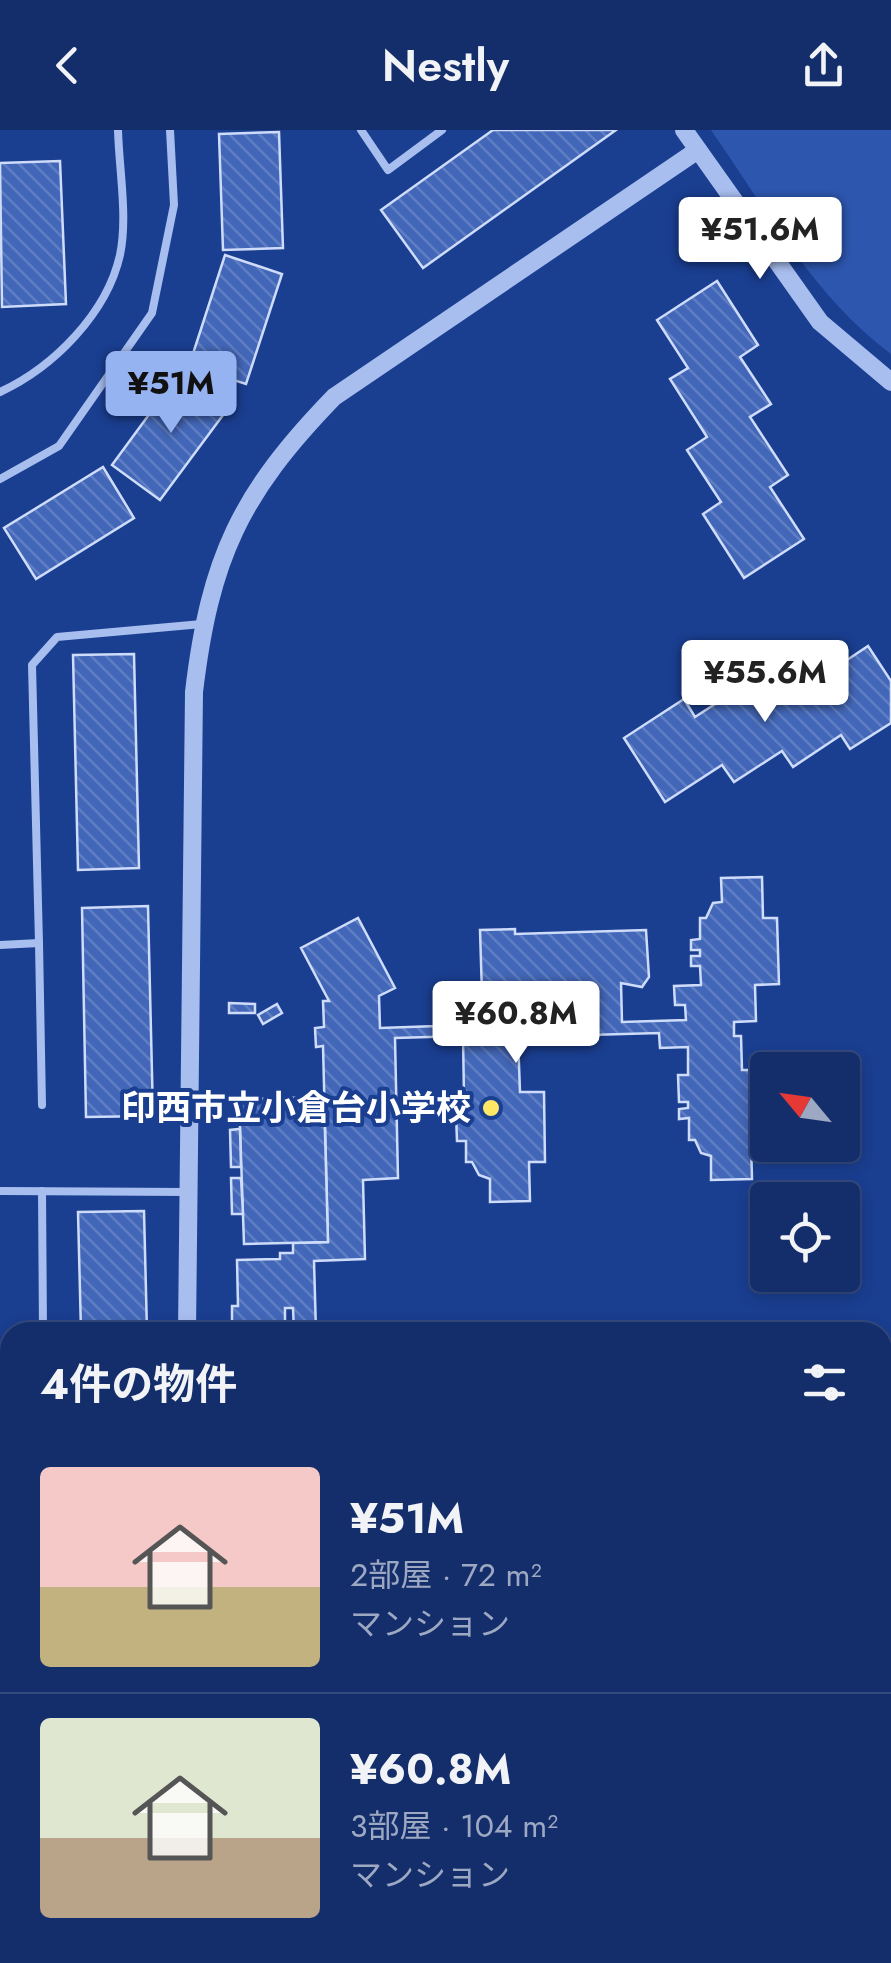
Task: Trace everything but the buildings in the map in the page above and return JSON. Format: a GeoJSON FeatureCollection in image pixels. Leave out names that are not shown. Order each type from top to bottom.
{"type":"FeatureCollection","features":[{"type":"Feature","properties":{"kind":"street"},"geometry":{"type":"LineString","coordinates":[[684,130],[820,322],[891,382]]}},
{"type":"Feature","properties":{"kind":"street"},"geometry":{"type":"LineString","coordinates":[[188,1322],[194,692],[202,624],[222,556],[252,497],[290,443],[334,397],[698,150]]}},
{"type":"Feature","properties":{"kind":"lane"},"geometry":{"type":"LineString","coordinates":[[0,392],[52,357],[92,316],[108,291],[120,252],[118,130]]}},
{"type":"Feature","properties":{"kind":"lane"},"geometry":{"type":"LineString","coordinates":[[0,480],[59,446],[152,313],[174,205],[170,130]]}},
{"type":"Feature","properties":{"kind":"lane"},"geometry":{"type":"LineString","coordinates":[[361,130],[388,170],[437,132]]}},
{"type":"Feature","properties":{"kind":"lane"},"geometry":{"type":"LineString","coordinates":[[42,1105],[32,665],[58,637],[202,624]]}},
{"type":"Feature","properties":{"kind":"lane"},"geometry":{"type":"LineString","coordinates":[[0,944],[39,943]]}},
{"type":"Feature","properties":{"kind":"lane"},"geometry":{"type":"LineString","coordinates":[[0,1191],[189,1192]]}},
{"type":"Feature","properties":{"kind":"lane"},"geometry":{"type":"LineString","coordinates":[[42,1191],[44,1322]]}},
{"type":"Feature","properties":{"kind":"shaded area"},"geometry":{"type":"Polygon","coordinates":[[[711,130],[891,130],[891,354],[863,331],[814,279],[711,130]]]}},
{"type":"Feature","properties":{"kind":"place","name":"印西市立小倉台小学校"},"geometry":{"type":"Point","coordinates":[491,1108]}}]}
